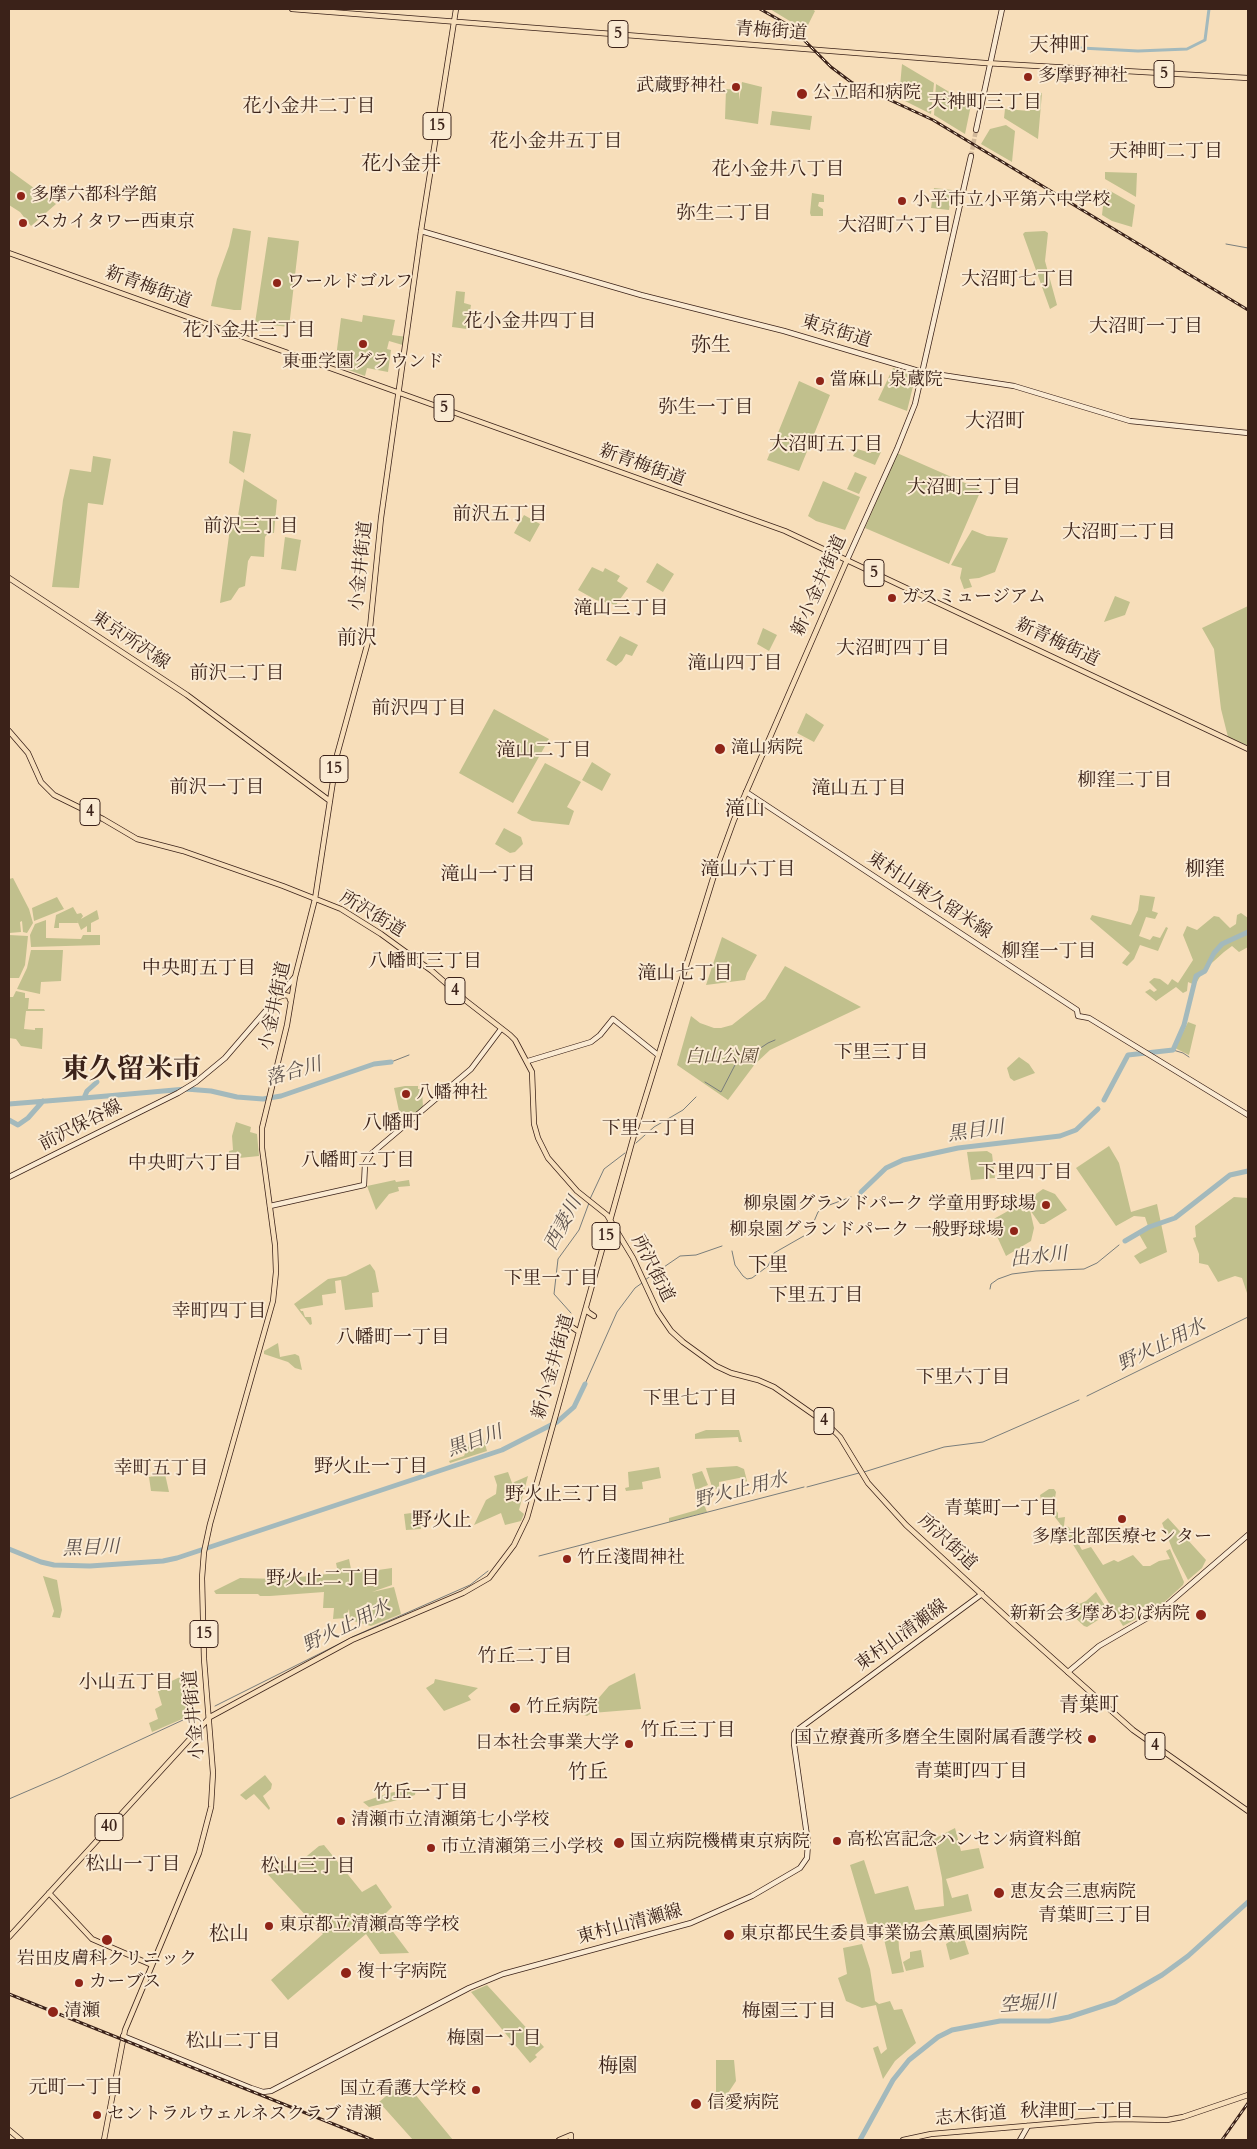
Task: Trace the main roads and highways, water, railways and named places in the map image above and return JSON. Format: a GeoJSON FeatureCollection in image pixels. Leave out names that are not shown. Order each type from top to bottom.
{"type":"FeatureCollection","features":[{"type":"Feature","properties":{"kind":"main road","name":"青梅街道"},"geometry":{"type":"LineString","coordinates":[[292,9],[990,63],[1248,78]]}},
{"type":"Feature","properties":{"kind":"main road","name":"小金井街道"},"geometry":{"type":"LineString","coordinates":[[104,2140],[123,2036],[199,1853],[207,1826],[213,1788],[202,1595],[204,1551],[272,1301],[276,1261],[261,1137],[268,1099],[288,1025],[295,977],[315,899],[339,748],[369,638],[381,518],[421,231],[456,9]]}},
{"type":"Feature","properties":{"kind":"main road"},"geometry":{"type":"LineString","coordinates":[[976,130],[1002,9]]}},
{"type":"Feature","properties":{"kind":"main road","name":"新小金井街道"},"geometry":{"type":"LineString","coordinates":[[9,1938],[210,1717],[352,1640],[462,1593],[489,1578],[506,1557],[525,1524],[658,1055],[720,856],[746,792],[908,424],[922,372],[971,156]]}},
{"type":"Feature","properties":{"kind":"main road","name":"東京街道"},"geometry":{"type":"LineString","coordinates":[[421,231],[641,295],[783,330],[922,372],[1014,386],[1125,420],[1248,433]]}},
{"type":"Feature","properties":{"kind":"main road","name":"新青梅街道"},"geometry":{"type":"LineString","coordinates":[[9,253],[785,531],[1248,749]]}},
{"type":"Feature","properties":{"kind":"main road","name":"東京所沢線"},"geometry":{"type":"LineString","coordinates":[[9,578],[187,695],[330,801]]}},
{"type":"Feature","properties":{"kind":"main road","name":"所沢街道"},"geometry":{"type":"LineString","coordinates":[[9,731],[28,753],[42,782],[61,799],[137,838],[183,850],[341,909],[381,934],[432,970],[515,1040],[528,1061],[534,1077],[534,1124],[542,1147],[553,1165],[573,1187],[603,1210],[611,1220],[634,1258],[663,1320],[683,1342],[725,1370],[774,1387],[833,1429],[863,1475],[880,1496],[906,1524],[982,1594],[1146,1740],[1248,1811]]}},
{"type":"Feature","properties":{"kind":"main road","name":"東村山東久留米線"},"geometry":{"type":"LineString","coordinates":[[746,792],[1077,1010],[1078,1016],[1089,1018],[1248,1116]]}},
{"type":"Feature","properties":{"kind":"main road","name":"前沢保谷線"},"geometry":{"type":"LineString","coordinates":[[9,1177],[190,1086],[221,1061],[295,977]]}},
{"type":"Feature","properties":{"kind":"main road"},"geometry":{"type":"LineString","coordinates":[[279,997],[287,995],[291,1004]]}},
{"type":"Feature","properties":{"kind":"main road"},"geometry":{"type":"LineString","coordinates":[[528,1061],[591,1042],[600,1035],[612,1019],[658,1055]]}},
{"type":"Feature","properties":{"kind":"main road"},"geometry":{"type":"LineString","coordinates":[[270,1206],[364,1185],[365,1164],[371,1154],[471,1069],[501,1029]]}},
{"type":"Feature","properties":{"kind":"main road"},"geometry":{"type":"LineString","coordinates":[[586,1307],[588,1312],[594,1316]]}},
{"type":"Feature","properties":{"kind":"main road"},"geometry":{"type":"LineString","coordinates":[[569,1325],[579,1332]]}},
{"type":"Feature","properties":{"kind":"main road"},"geometry":{"type":"LineString","coordinates":[[1068,1672],[1099,1646],[1160,1610],[1248,1535]]}},
{"type":"Feature","properties":{"kind":"main road","name":"東村山清瀬線"},"geometry":{"type":"LineString","coordinates":[[123,2036],[259,2091],[271,2091],[469,1988],[503,1974],[691,1923],[757,1893],[800,1868],[808,1854],[794,1744],[794,1734],[796,1731],[982,1594]]}},
{"type":"Feature","properties":{"kind":"main road"},"geometry":{"type":"LineString","coordinates":[[49,1893],[92,1939],[152,1964]]}},
{"type":"Feature","properties":{"kind":"main road","name":"志木街道"},"geometry":{"type":"LineString","coordinates":[[904,2140],[931,2134],[1028,2126],[1121,2119],[1167,2120],[1183,2117],[1248,2095]]}},
{"type":"Feature","properties":{"kind":"main road"},"geometry":{"type":"LineString","coordinates":[[1020,2140],[1028,2126]]}},
{"type":"Feature","properties":{"kind":"main road"},"geometry":{"type":"LineString","coordinates":[[9,2130],[19,2138]]}},
{"type":"Feature","properties":{"kind":"main road"},"geometry":{"type":"LineString","coordinates":[[560,2140],[571,2137]]}},
{"type":"Feature","properties":{"kind":"waterway"},"geometry":{"type":"LineString","coordinates":[[1081,48],[1138,51],[1187,49],[1205,40],[1209,9]]}},
{"type":"Feature","properties":{"kind":"waterway"},"geometry":{"type":"LineString","coordinates":[[1226,244],[1248,248]]}},
{"type":"Feature","properties":{"kind":"waterway","name":"黒目川"},"geometry":{"type":"LineString","coordinates":[[1104,1100],[1128,1055],[1173,1050],[1184,1025],[1196,976],[1205,971],[1214,953],[1222,944],[1248,932]]}},
{"type":"Feature","properties":{"kind":"waterway","name":"西妻川"},"geometry":{"type":"LineString","coordinates":[[705,1082],[721,1092],[735,1065],[775,1040]]}},
{"type":"Feature","properties":{"kind":"waterway"},"geometry":{"type":"LineString","coordinates":[[1173,1050],[1189,1057]]}},
{"type":"Feature","properties":{"kind":"waterway"},"geometry":{"type":"LineString","coordinates":[[391,1062],[409,1055]]}},
{"type":"Feature","properties":{"kind":"waterway","name":"落合川"},"geometry":{"type":"LineString","coordinates":[[84,1098],[186,1089],[263,1099],[281,1096],[374,1064],[391,1062]]}},
{"type":"Feature","properties":{"kind":"waterway","name":"落合川"},"geometry":{"type":"LineString","coordinates":[[9,1104],[84,1098],[87,1091],[97,1082]]}},
{"type":"Feature","properties":{"kind":"waterway","name":"西妻川"},"geometry":{"type":"LineString","coordinates":[[636,1143],[654,1127],[683,1110],[696,1097]]}},
{"type":"Feature","properties":{"kind":"waterway","name":"落合川"},"geometry":{"type":"LineString","coordinates":[[9,1120],[18,1125],[28,1118],[43,1101]]}},
{"type":"Feature","properties":{"kind":"waterway","name":"黒目川"},"geometry":{"type":"LineString","coordinates":[[861,1192],[886,1168],[903,1160],[958,1148],[1060,1136],[1076,1130],[1098,1109]]}},
{"type":"Feature","properties":{"kind":"waterway","name":"西妻川"},"geometry":{"type":"LineString","coordinates":[[590,1199],[604,1169],[625,1153]]}},
{"type":"Feature","properties":{"kind":"waterway","name":"出水川"},"geometry":{"type":"LineString","coordinates":[[1125,1241],[1149,1227],[1175,1218],[1230,1175],[1248,1171]]}},
{"type":"Feature","properties":{"kind":"waterway","name":"黒目川"},"geometry":{"type":"LineString","coordinates":[[732,1251],[735,1265],[743,1276],[747,1279],[752,1278],[768,1266],[774,1253],[809,1233],[818,1212],[824,1207],[851,1197]]}},
{"type":"Feature","properties":{"kind":"waterway","name":"西妻川"},"geometry":{"type":"LineString","coordinates":[[571,1313],[554,1294],[558,1259],[579,1230],[589,1203]]}},
{"type":"Feature","properties":{"kind":"waterway","name":"出水川"},"geometry":{"type":"LineString","coordinates":[[990,1289],[991,1284],[998,1279],[1012,1274],[1084,1269],[1097,1263],[1119,1245]]}},
{"type":"Feature","properties":{"kind":"waterway","name":"黒目川"},"geometry":{"type":"LineString","coordinates":[[645,1280],[680,1256],[696,1255],[722,1246]]}},
{"type":"Feature","properties":{"kind":"waterway","name":"黒目川"},"geometry":{"type":"LineString","coordinates":[[585,1384],[617,1312],[635,1288],[642,1283]]}},
{"type":"Feature","properties":{"kind":"waterway","name":"野火止用水"},"geometry":{"type":"LineString","coordinates":[[1087,1396],[1248,1317]]}},
{"type":"Feature","properties":{"kind":"waterway","name":"黒目川"},"geometry":{"type":"LineString","coordinates":[[9,1549],[41,1562],[54,1565],[90,1566],[163,1561],[177,1558],[502,1450],[557,1422],[574,1407],[585,1384]]}},
{"type":"Feature","properties":{"kind":"waterway","name":"野火止用水"},"geometry":{"type":"LineString","coordinates":[[864,1472],[944,1447],[983,1442],[1079,1400]]}},
{"type":"Feature","properties":{"kind":"waterway","name":"野火止用水"},"geometry":{"type":"LineString","coordinates":[[807,1487],[859,1473]]}},
{"type":"Feature","properties":{"kind":"waterway","name":"野火止用水"},"geometry":{"type":"LineString","coordinates":[[539,1556],[804,1487]]}},
{"type":"Feature","properties":{"kind":"waterway","name":"野火止用水"},"geometry":{"type":"LineString","coordinates":[[352,1637],[470,1585],[488,1571]]}},
{"type":"Feature","properties":{"kind":"waterway","name":"野火止用水"},"geometry":{"type":"LineString","coordinates":[[215,1706],[349,1639]]}},
{"type":"Feature","properties":{"kind":"waterway","name":"野火止用水"},"geometry":{"type":"LineString","coordinates":[[9,1799],[183,1720]]}},
{"type":"Feature","properties":{"kind":"waterway","name":"空堀川"},"geometry":{"type":"LineString","coordinates":[[860,2140],[893,2080],[909,2060],[938,2037],[952,2030],[1000,2021],[1049,2021],[1069,2017],[1115,2002],[1162,1975],[1188,1956],[1248,1902]]}},
{"type":"Feature","properties":{"kind":"tunnel"},"geometry":{"type":"LineString","coordinates":[[971,156],[976,130]]}},
{"type":"Feature","properties":{"kind":"railway"},"geometry":{"type":"LineString","coordinates":[[760,9],[790,26],[831,67],[851,82],[933,120],[1248,310]]}},
{"type":"Feature","properties":{"kind":"railway"},"geometry":{"type":"LineString","coordinates":[[9,1994],[373,2140]]}},
{"type":"Feature","properties":{"kind":"railway"},"geometry":{"type":"LineString","coordinates":[[1222,2140],[1248,2103]]}},
{"type":"Feature","properties":{"kind":"place","name":"多摩野神社"},"geometry":{"type":"Point","coordinates":[1028,77]}},
{"type":"Feature","properties":{"kind":"place","name":"武蔵野神社"},"geometry":{"type":"Point","coordinates":[736,87]}},
{"type":"Feature","properties":{"kind":"place","name":"公立昭和病院"},"geometry":{"type":"Point","coordinates":[802,94]}},
{"type":"Feature","properties":{"kind":"place","name":"多摩六都科学館"},"geometry":{"type":"Point","coordinates":[21,196]}},
{"type":"Feature","properties":{"kind":"place","name":"小平市立小平第六中学校"},"geometry":{"type":"Point","coordinates":[902,201]}},
{"type":"Feature","properties":{"kind":"place","name":"スカイタワー西東京"},"geometry":{"type":"Point","coordinates":[23,223]}},
{"type":"Feature","properties":{"kind":"place","name":"ワールドゴルフ"},"geometry":{"type":"Point","coordinates":[277,283]}},
{"type":"Feature","properties":{"kind":"place","name":"東亜学園グラウンド"},"geometry":{"type":"Point","coordinates":[363,344]}},
{"type":"Feature","properties":{"kind":"place","name":"當麻山 泉蔵院"},"geometry":{"type":"Point","coordinates":[820,381]}},
{"type":"Feature","properties":{"kind":"place","name":"ガスミュージアム"},"geometry":{"type":"Point","coordinates":[892,598]}},
{"type":"Feature","properties":{"kind":"place","name":"滝山病院"},"geometry":{"type":"Point","coordinates":[720,749]}},
{"type":"Feature","properties":{"kind":"place","name":"八幡神社"},"geometry":{"type":"Point","coordinates":[406,1094]}},
{"type":"Feature","properties":{"kind":"place","name":"柳泉園グランドパーク 学童用野球場"},"geometry":{"type":"Point","coordinates":[1046,1205]}},
{"type":"Feature","properties":{"kind":"place","name":"柳泉園グランドパーク 一般野球場"},"geometry":{"type":"Point","coordinates":[1014,1231]}},
{"type":"Feature","properties":{"kind":"place","name":"多摩北部医療センター"},"geometry":{"type":"Point","coordinates":[1122,1519]}},
{"type":"Feature","properties":{"kind":"place","name":"竹丘淺間神社"},"geometry":{"type":"Point","coordinates":[567,1559]}},
{"type":"Feature","properties":{"kind":"place","name":"新新会多摩あおば病院"},"geometry":{"type":"Point","coordinates":[1201,1615]}},
{"type":"Feature","properties":{"kind":"place","name":"竹丘病院"},"geometry":{"type":"Point","coordinates":[515,1708]}},
{"type":"Feature","properties":{"kind":"place","name":"国立療養所多磨全生園附属看護学校"},"geometry":{"type":"Point","coordinates":[1092,1739]}},
{"type":"Feature","properties":{"kind":"place","name":"日本社会事業大学"},"geometry":{"type":"Point","coordinates":[629,1744]}},
{"type":"Feature","properties":{"kind":"place","name":"清瀬市立清瀬第七小学校"},"geometry":{"type":"Point","coordinates":[341,1821]}},
{"type":"Feature","properties":{"kind":"place","name":"高松宮記念ハンセン病資料館"},"geometry":{"type":"Point","coordinates":[837,1841]}},
{"type":"Feature","properties":{"kind":"place","name":"国立病院機構東京病院"},"geometry":{"type":"Point","coordinates":[619,1843]}},
{"type":"Feature","properties":{"kind":"place","name":"市立清瀬第三小学校"},"geometry":{"type":"Point","coordinates":[431,1848]}},
{"type":"Feature","properties":{"kind":"place","name":"恵友会三恵病院"},"geometry":{"type":"Point","coordinates":[999,1893]}},
{"type":"Feature","properties":{"kind":"place","name":"東京都立清瀬高等学校"},"geometry":{"type":"Point","coordinates":[269,1926]}},
{"type":"Feature","properties":{"kind":"place","name":"東京都民生委員事業協会薫風園病院"},"geometry":{"type":"Point","coordinates":[729,1935]}},
{"type":"Feature","properties":{"kind":"place","name":"岩田皮膚科クリニック"},"geometry":{"type":"Point","coordinates":[107,1940]}},
{"type":"Feature","properties":{"kind":"place","name":"複十字病院"},"geometry":{"type":"Point","coordinates":[346,1973]}},
{"type":"Feature","properties":{"kind":"place","name":"カーブス"},"geometry":{"type":"Point","coordinates":[79,1983]}},
{"type":"Feature","properties":{"kind":"place","name":"清瀬"},"geometry":{"type":"Point","coordinates":[53,2012]}},
{"type":"Feature","properties":{"kind":"place","name":"国立看護大学校"},"geometry":{"type":"Point","coordinates":[476,2090]}},
{"type":"Feature","properties":{"kind":"place","name":"信愛病院"},"geometry":{"type":"Point","coordinates":[696,2104]}},
{"type":"Feature","properties":{"kind":"place","name":"セントラルウェルネスクラブ 清瀬"},"geometry":{"type":"Point","coordinates":[97,2115]}},
{"type":"Feature","properties":{"kind":"district","name":"天神町"},"geometry":{"type":"Point","coordinates":[1059,46]}},
{"type":"Feature","properties":{"kind":"district","name":"天神町三丁目"},"geometry":{"type":"Point","coordinates":[985,104]}},
{"type":"Feature","properties":{"kind":"district","name":"花小金井二丁目"},"geometry":{"type":"Point","coordinates":[309,108]}},
{"type":"Feature","properties":{"kind":"district","name":"花小金井五丁目"},"geometry":{"type":"Point","coordinates":[556,143]}},
{"type":"Feature","properties":{"kind":"district","name":"天神町二丁目"},"geometry":{"type":"Point","coordinates":[1166,153]}},
{"type":"Feature","properties":{"kind":"district","name":"花小金井"},"geometry":{"type":"Point","coordinates":[401,165]}},
{"type":"Feature","properties":{"kind":"district","name":"花小金井八丁目"},"geometry":{"type":"Point","coordinates":[778,171]}},
{"type":"Feature","properties":{"kind":"district","name":"弥生二丁目"},"geometry":{"type":"Point","coordinates":[724,215]}},
{"type":"Feature","properties":{"kind":"district","name":"大沼町六丁目"},"geometry":{"type":"Point","coordinates":[895,227]}},
{"type":"Feature","properties":{"kind":"district","name":"大沼町七丁目"},"geometry":{"type":"Point","coordinates":[1018,281]}},
{"type":"Feature","properties":{"kind":"district","name":"花小金井四丁目"},"geometry":{"type":"Point","coordinates":[530,323]}},
{"type":"Feature","properties":{"kind":"district","name":"大沼町一丁目"},"geometry":{"type":"Point","coordinates":[1146,328]}},
{"type":"Feature","properties":{"kind":"district","name":"花小金井三丁目"},"geometry":{"type":"Point","coordinates":[249,332]}},
{"type":"Feature","properties":{"kind":"district","name":"弥生"},"geometry":{"type":"Point","coordinates":[711,346]}},
{"type":"Feature","properties":{"kind":"district","name":"弥生一丁目"},"geometry":{"type":"Point","coordinates":[706,409]}},
{"type":"Feature","properties":{"kind":"district","name":"大沼町"},"geometry":{"type":"Point","coordinates":[995,422]}},
{"type":"Feature","properties":{"kind":"district","name":"大沼町五丁目"},"geometry":{"type":"Point","coordinates":[826,446]}},
{"type":"Feature","properties":{"kind":"district","name":"大沼町三丁目"},"geometry":{"type":"Point","coordinates":[964,489]}},
{"type":"Feature","properties":{"kind":"district","name":"前沢五丁目"},"geometry":{"type":"Point","coordinates":[500,516]}},
{"type":"Feature","properties":{"kind":"district","name":"前沢三丁目"},"geometry":{"type":"Point","coordinates":[251,528]}},
{"type":"Feature","properties":{"kind":"district","name":"大沼町二丁目"},"geometry":{"type":"Point","coordinates":[1119,534]}},
{"type":"Feature","properties":{"kind":"district","name":"滝山三丁目"},"geometry":{"type":"Point","coordinates":[621,610]}},
{"type":"Feature","properties":{"kind":"district","name":"前沢"},"geometry":{"type":"Point","coordinates":[357,639]}},
{"type":"Feature","properties":{"kind":"district","name":"大沼町四丁目"},"geometry":{"type":"Point","coordinates":[893,650]}},
{"type":"Feature","properties":{"kind":"district","name":"滝山四丁目"},"geometry":{"type":"Point","coordinates":[735,665]}},
{"type":"Feature","properties":{"kind":"district","name":"前沢二丁目"},"geometry":{"type":"Point","coordinates":[237,675]}},
{"type":"Feature","properties":{"kind":"district","name":"前沢四丁目"},"geometry":{"type":"Point","coordinates":[419,710]}},
{"type":"Feature","properties":{"kind":"district","name":"滝山二丁目"},"geometry":{"type":"Point","coordinates":[544,752]}},
{"type":"Feature","properties":{"kind":"district","name":"柳窪二丁目"},"geometry":{"type":"Point","coordinates":[1125,782]}},
{"type":"Feature","properties":{"kind":"district","name":"前沢一丁目"},"geometry":{"type":"Point","coordinates":[217,789]}},
{"type":"Feature","properties":{"kind":"district","name":"滝山五丁目"},"geometry":{"type":"Point","coordinates":[859,790]}},
{"type":"Feature","properties":{"kind":"district","name":"滝山"},"geometry":{"type":"Point","coordinates":[745,810]}},
{"type":"Feature","properties":{"kind":"district","name":"柳窪"},"geometry":{"type":"Point","coordinates":[1205,870]}},
{"type":"Feature","properties":{"kind":"district","name":"滝山六丁目"},"geometry":{"type":"Point","coordinates":[748,871]}},
{"type":"Feature","properties":{"kind":"district","name":"滝山一丁目"},"geometry":{"type":"Point","coordinates":[488,876]}},
{"type":"Feature","properties":{"kind":"district","name":"柳窪一丁目"},"geometry":{"type":"Point","coordinates":[1049,953]}},
{"type":"Feature","properties":{"kind":"district","name":"八幡町三丁目"},"geometry":{"type":"Point","coordinates":[425,963]}},
{"type":"Feature","properties":{"kind":"district","name":"中央町五丁目"},"geometry":{"type":"Point","coordinates":[199,970]}},
{"type":"Feature","properties":{"kind":"district","name":"滝山七丁目"},"geometry":{"type":"Point","coordinates":[685,975]}},
{"type":"Feature","properties":{"kind":"district","name":"下里三丁目"},"geometry":{"type":"Point","coordinates":[881,1054]}},
{"type":"Feature","properties":{"kind":"district","name":"東久留米市"},"geometry":{"type":"Point","coordinates":[131,1072]}},
{"type":"Feature","properties":{"kind":"district","name":"八幡町"},"geometry":{"type":"Point","coordinates":[392,1124]}},
{"type":"Feature","properties":{"kind":"district","name":"下里二丁目"},"geometry":{"type":"Point","coordinates":[649,1130]}},
{"type":"Feature","properties":{"kind":"district","name":"八幡町二丁目"},"geometry":{"type":"Point","coordinates":[358,1162]}},
{"type":"Feature","properties":{"kind":"district","name":"中央町六丁目"},"geometry":{"type":"Point","coordinates":[185,1165]}},
{"type":"Feature","properties":{"kind":"district","name":"下里四丁目"},"geometry":{"type":"Point","coordinates":[1025,1174]}},
{"type":"Feature","properties":{"kind":"district","name":"下里"},"geometry":{"type":"Point","coordinates":[768,1266]}},
{"type":"Feature","properties":{"kind":"district","name":"下里一丁目"},"geometry":{"type":"Point","coordinates":[551,1280]}},
{"type":"Feature","properties":{"kind":"district","name":"下里五丁目"},"geometry":{"type":"Point","coordinates":[816,1297]}},
{"type":"Feature","properties":{"kind":"district","name":"幸町四丁目"},"geometry":{"type":"Point","coordinates":[219,1313]}},
{"type":"Feature","properties":{"kind":"district","name":"八幡町一丁目"},"geometry":{"type":"Point","coordinates":[393,1339]}},
{"type":"Feature","properties":{"kind":"district","name":"下里六丁目"},"geometry":{"type":"Point","coordinates":[963,1379]}},
{"type":"Feature","properties":{"kind":"district","name":"下里七丁目"},"geometry":{"type":"Point","coordinates":[690,1400]}},
{"type":"Feature","properties":{"kind":"district","name":"野火止一丁目"},"geometry":{"type":"Point","coordinates":[371,1468]}},
{"type":"Feature","properties":{"kind":"district","name":"幸町五丁目"},"geometry":{"type":"Point","coordinates":[161,1470]}},
{"type":"Feature","properties":{"kind":"district","name":"野火止三丁目"},"geometry":{"type":"Point","coordinates":[562,1496]}},
{"type":"Feature","properties":{"kind":"district","name":"青葉町一丁目"},"geometry":{"type":"Point","coordinates":[1001,1510]}},
{"type":"Feature","properties":{"kind":"district","name":"野火止"},"geometry":{"type":"Point","coordinates":[442,1521]}},
{"type":"Feature","properties":{"kind":"district","name":"野火止二丁目"},"geometry":{"type":"Point","coordinates":[323,1580]}},
{"type":"Feature","properties":{"kind":"district","name":"竹丘二丁目"},"geometry":{"type":"Point","coordinates":[525,1658]}},
{"type":"Feature","properties":{"kind":"district","name":"小山五丁目"},"geometry":{"type":"Point","coordinates":[126,1684]}},
{"type":"Feature","properties":{"kind":"district","name":"青葉町"},"geometry":{"type":"Point","coordinates":[1089,1706]}},
{"type":"Feature","properties":{"kind":"district","name":"竹丘三丁目"},"geometry":{"type":"Point","coordinates":[688,1732]}},
{"type":"Feature","properties":{"kind":"district","name":"竹丘"},"geometry":{"type":"Point","coordinates":[588,1773]}},
{"type":"Feature","properties":{"kind":"district","name":"青葉町四丁目"},"geometry":{"type":"Point","coordinates":[971,1773]}},
{"type":"Feature","properties":{"kind":"district","name":"竹丘一丁目"},"geometry":{"type":"Point","coordinates":[421,1794]}},
{"type":"Feature","properties":{"kind":"district","name":"松山一丁目"},"geometry":{"type":"Point","coordinates":[133,1866]}},
{"type":"Feature","properties":{"kind":"district","name":"松山三丁目"},"geometry":{"type":"Point","coordinates":[308,1868]}},
{"type":"Feature","properties":{"kind":"district","name":"青葉町三丁目"},"geometry":{"type":"Point","coordinates":[1095,1917]}},
{"type":"Feature","properties":{"kind":"district","name":"松山"},"geometry":{"type":"Point","coordinates":[229,1935]}},
{"type":"Feature","properties":{"kind":"district","name":"梅園三丁目"},"geometry":{"type":"Point","coordinates":[789,2013]}},
{"type":"Feature","properties":{"kind":"district","name":"梅園一丁目"},"geometry":{"type":"Point","coordinates":[494,2040]}},
{"type":"Feature","properties":{"kind":"district","name":"松山二丁目"},"geometry":{"type":"Point","coordinates":[233,2043]}},
{"type":"Feature","properties":{"kind":"district","name":"梅園"},"geometry":{"type":"Point","coordinates":[618,2067]}},
{"type":"Feature","properties":{"kind":"district","name":"元町一丁目"},"geometry":{"type":"Point","coordinates":[76,2089]}},
{"type":"Feature","properties":{"kind":"district","name":"秋津町一丁目"},"geometry":{"type":"Point","coordinates":[1077,2113]}},
{"type":"Feature","properties":{"kind":"park label","name":"白山公園"},"geometry":{"type":"Point","coordinates":[721,1058]}}]}
